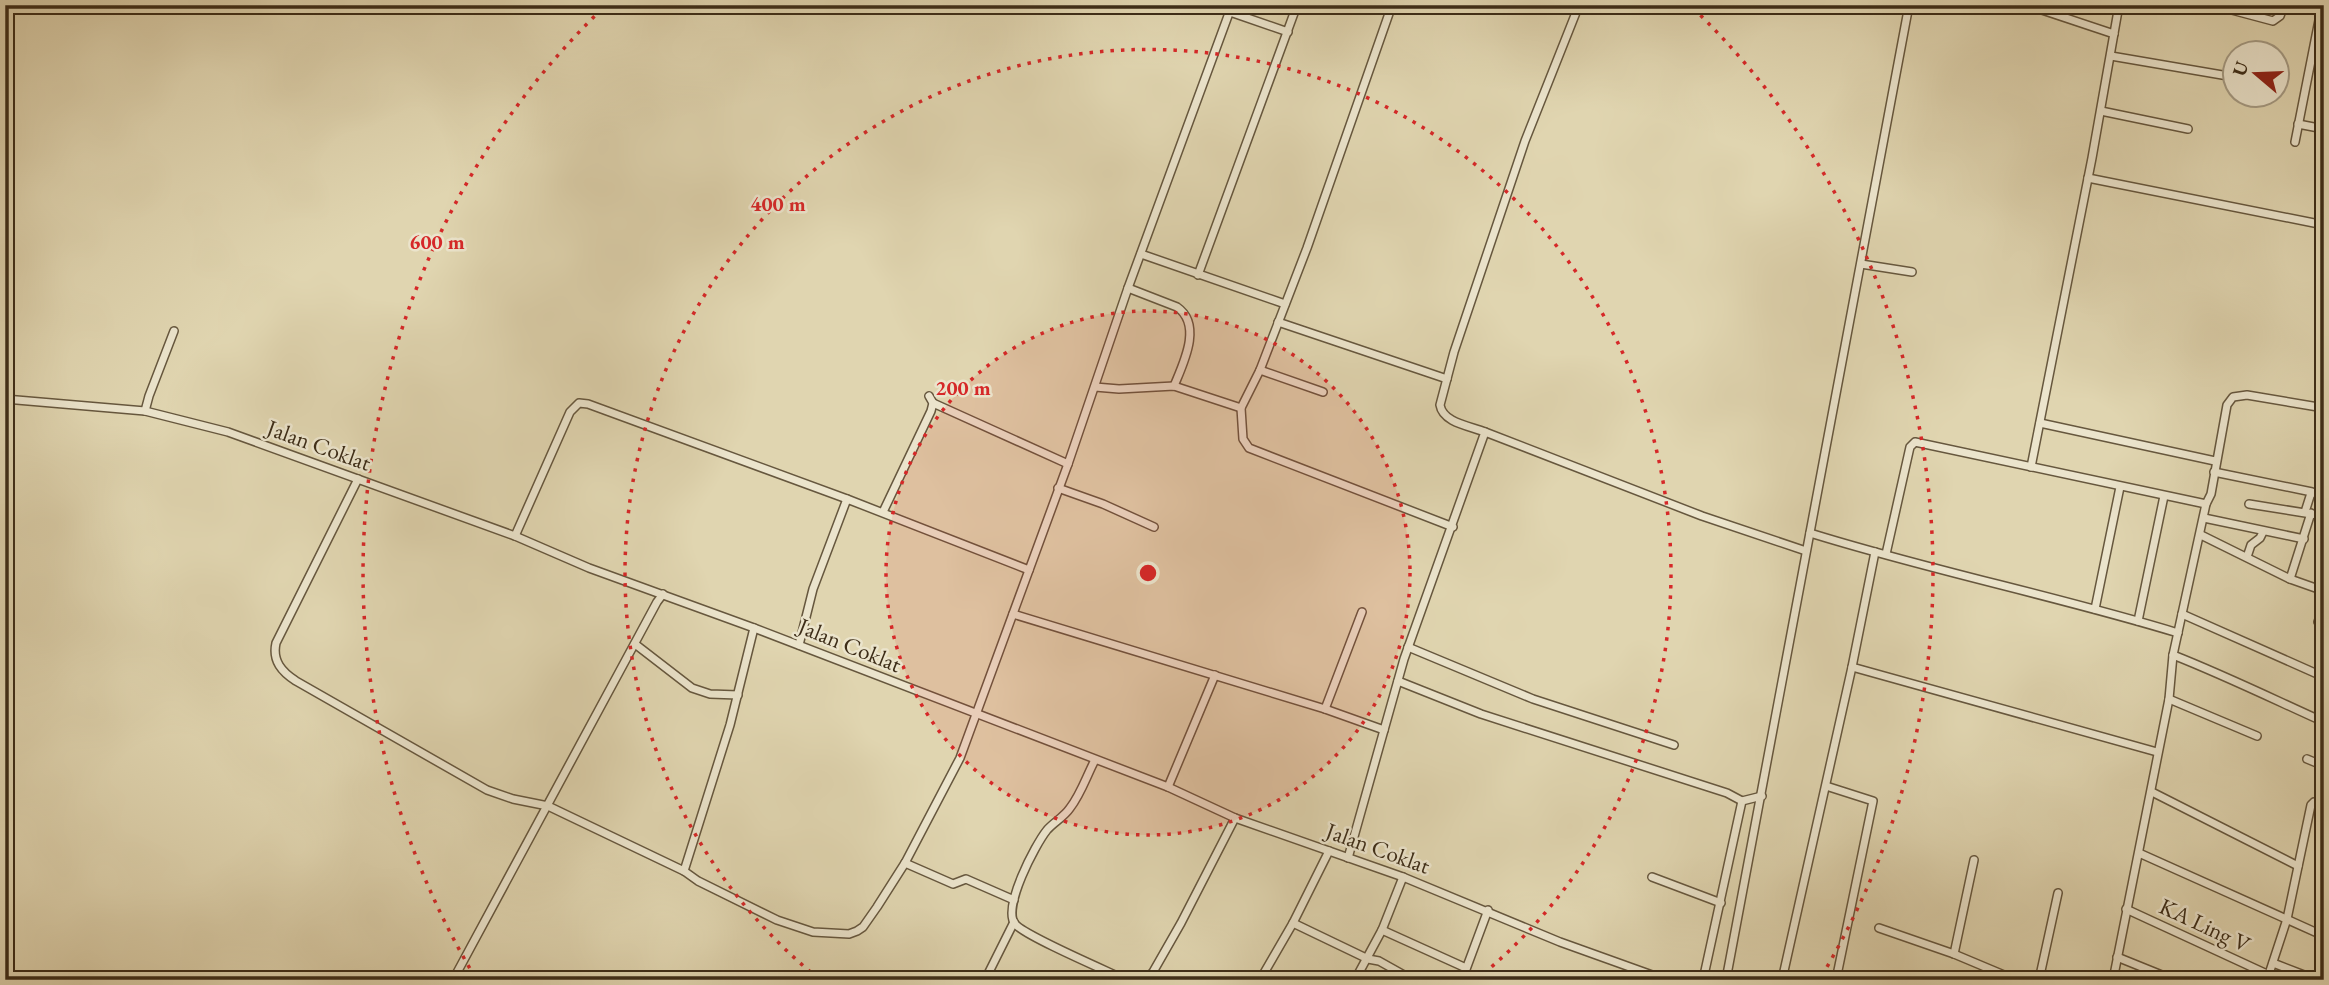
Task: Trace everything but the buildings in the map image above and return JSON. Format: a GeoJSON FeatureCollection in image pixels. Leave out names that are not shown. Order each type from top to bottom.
{"type":"FeatureCollection","features":[{"type":"Feature","properties":{"kind":"street"},"geometry":{"type":"LineString","coordinates":[[1198,275],[1297,5]]}},
{"type":"Feature","properties":{"kind":"street"},"geometry":{"type":"LineString","coordinates":[[1392,5],[1307,248],[1260,370],[1241,408],[1242,439],[1249,448],[1452,527]]}},
{"type":"Feature","properties":{"kind":"street"},"geometry":{"type":"LineString","coordinates":[[1579,5],[1525,141],[1454,352],[1440,405],[1441,411],[1450,420],[1702,516],[1806,551]]}},
{"type":"Feature","properties":{"kind":"street"},"geometry":{"type":"LineString","coordinates":[[1726,980],[1909,5]]}},
{"type":"Feature","properties":{"kind":"street"},"geometry":{"type":"LineString","coordinates":[[2027,5],[2114,34]]}},
{"type":"Feature","properties":{"kind":"street"},"geometry":{"type":"LineString","coordinates":[[2031,467],[2101,111],[2119,5]]}},
{"type":"Feature","properties":{"kind":"street"},"geometry":{"type":"LineString","coordinates":[[2213,5],[2273,21],[2280,16],[2284,5]]}},
{"type":"Feature","properties":{"kind":"street"},"geometry":{"type":"LineString","coordinates":[[2295,142],[2322,5]]}},
{"type":"Feature","properties":{"kind":"street"},"geometry":{"type":"LineString","coordinates":[[358,480],[276,643],[274,657],[281,668],[296,681],[498,795],[548,807],[684,871],[698,881],[798,929],[849,934],[863,928],[905,863],[960,758],[1231,9],[1288,32]]}},
{"type":"Feature","properties":{"kind":"street"},"geometry":{"type":"LineString","coordinates":[[2111,56],[2220,75]]}},
{"type":"Feature","properties":{"kind":"street"},"geometry":{"type":"LineString","coordinates":[[2101,111],[2188,129]]}},
{"type":"Feature","properties":{"kind":"street"},"geometry":{"type":"LineString","coordinates":[[2298,124],[2324,129]]}},
{"type":"Feature","properties":{"kind":"street"},"geometry":{"type":"LineString","coordinates":[[2088,178],[2324,225]]}},
{"type":"Feature","properties":{"kind":"street"},"geometry":{"type":"LineString","coordinates":[[1141,254],[1285,304]]}},
{"type":"Feature","properties":{"kind":"street"},"geometry":{"type":"LineString","coordinates":[[1861,264],[1912,272]]}},
{"type":"Feature","properties":{"kind":"street"},"geometry":{"type":"LineString","coordinates":[[1128,288],[1183,311],[1191,336],[1174,386]]}},
{"type":"Feature","properties":{"kind":"street"},"geometry":{"type":"LineString","coordinates":[[1278,322],[1447,379]]}},
{"type":"Feature","properties":{"kind":"street"},"geometry":{"type":"LineString","coordinates":[[145,411],[174,331]]}},
{"type":"Feature","properties":{"kind":"street"},"geometry":{"type":"LineString","coordinates":[[1260,370],[1322,392]]}},
{"type":"Feature","properties":{"kind":"street"},"geometry":{"type":"LineString","coordinates":[[1095,387],[1125,389],[1174,386],[1241,408]]}},
{"type":"Feature","properties":{"kind":"street"},"geometry":{"type":"LineString","coordinates":[[2113,980],[2152,792],[2157,752],[2169,699],[2173,655],[2206,504],[2211,494],[2227,405],[2233,397],[2246,395],[2324,408]]}},
{"type":"Feature","properties":{"kind":"street","name":"Jalan Coklat"},"geometry":{"type":"LineString","coordinates":[[5,400],[145,411],[211,427],[515,536],[589,568],[799,645],[975,715],[1168,787],[1235,818],[1403,877],[1560,942],[1666,980]]}},
{"type":"Feature","properties":{"kind":"street"},"geometry":{"type":"LineString","coordinates":[[883,512],[931,400],[1068,464]]}},
{"type":"Feature","properties":{"kind":"street"},"geometry":{"type":"LineString","coordinates":[[515,536],[570,412],[579,404],[588,404],[883,512],[1029,570]]}},
{"type":"Feature","properties":{"kind":"street"},"geometry":{"type":"LineString","coordinates":[[2040,423],[2215,461]]}},
{"type":"Feature","properties":{"kind":"street"},"geometry":{"type":"LineString","coordinates":[[1348,858],[1408,647],[1485,432]]}},
{"type":"Feature","properties":{"kind":"street"},"geometry":{"type":"LineString","coordinates":[[1886,554],[1913,443],[2206,504]]}},
{"type":"Feature","properties":{"kind":"street"},"geometry":{"type":"LineString","coordinates":[[2214,472],[2324,494]]}},
{"type":"Feature","properties":{"kind":"street"},"geometry":{"type":"LineString","coordinates":[[2095,609],[2120,487]]}},
{"type":"Feature","properties":{"kind":"street"},"geometry":{"type":"LineString","coordinates":[[1058,488],[1103,504],[1154,527]]}},
{"type":"Feature","properties":{"kind":"street"},"geometry":{"type":"LineString","coordinates":[[2290,579],[2304,539],[2312,492]]}},
{"type":"Feature","properties":{"kind":"street"},"geometry":{"type":"LineString","coordinates":[[2138,621],[2164,496]]}},
{"type":"Feature","properties":{"kind":"street"},"geometry":{"type":"LineString","coordinates":[[799,645],[813,589],[847,499]]}},
{"type":"Feature","properties":{"kind":"street"},"geometry":{"type":"LineString","coordinates":[[2249,504],[2324,516]]}},
{"type":"Feature","properties":{"kind":"street"},"geometry":{"type":"LineString","coordinates":[[2204,518],[2304,539]]}},
{"type":"Feature","properties":{"kind":"street"},"geometry":{"type":"LineString","coordinates":[[2247,557],[2251,545],[2263,532]]}},
{"type":"Feature","properties":{"kind":"street"},"geometry":{"type":"LineString","coordinates":[[1810,533],[1922,566],[2095,609],[2178,633]]}},
{"type":"Feature","properties":{"kind":"street"},"geometry":{"type":"LineString","coordinates":[[2201,535],[2290,579],[2324,591]]}},
{"type":"Feature","properties":{"kind":"street"},"geometry":{"type":"LineString","coordinates":[[1782,980],[1875,552]]}},
{"type":"Feature","properties":{"kind":"street"},"geometry":{"type":"LineString","coordinates":[[453,980],[663,594]]}},
{"type":"Feature","properties":{"kind":"street"},"geometry":{"type":"LineString","coordinates":[[2318,622],[2324,606]]}},
{"type":"Feature","properties":{"kind":"street"},"geometry":{"type":"LineString","coordinates":[[1325,709],[1362,612]]}},
{"type":"Feature","properties":{"kind":"street"},"geometry":{"type":"LineString","coordinates":[[1013,614],[1325,709],[1384,730]]}},
{"type":"Feature","properties":{"kind":"street"},"geometry":{"type":"LineString","coordinates":[[2182,614],[2324,677]]}},
{"type":"Feature","properties":{"kind":"street"},"geometry":{"type":"LineString","coordinates":[[684,871],[738,695],[754,628]]}},
{"type":"Feature","properties":{"kind":"street"},"geometry":{"type":"LineString","coordinates":[[635,644],[692,688],[710,694],[738,695]]}},
{"type":"Feature","properties":{"kind":"street"},"geometry":{"type":"LineString","coordinates":[[1408,647],[1534,699],[1674,745]]}},
{"type":"Feature","properties":{"kind":"street"},"geometry":{"type":"LineString","coordinates":[[2173,655],[2217,672],[2233,682],[2324,722]]}},
{"type":"Feature","properties":{"kind":"street"},"geometry":{"type":"LineString","coordinates":[[1852,667],[2157,752]]}},
{"type":"Feature","properties":{"kind":"street"},"geometry":{"type":"LineString","coordinates":[[1168,787],[1215,676]]}},
{"type":"Feature","properties":{"kind":"street"},"geometry":{"type":"LineString","coordinates":[[1398,681],[1481,714],[1727,793],[1742,801],[1762,796]]}},
{"type":"Feature","properties":{"kind":"street"},"geometry":{"type":"LineString","coordinates":[[2169,699],[2257,736]]}},
{"type":"Feature","properties":{"kind":"street"},"geometry":{"type":"LineString","coordinates":[[2307,759],[2324,766]]}},
{"type":"Feature","properties":{"kind":"street"},"geometry":{"type":"LineString","coordinates":[[985,980],[1013,922],[1011,914],[1014,900],[1032,856],[1045,834],[1070,809],[1095,760]]}},
{"type":"Feature","properties":{"kind":"street"},"geometry":{"type":"LineString","coordinates":[[1826,786],[1873,801],[1836,980]]}},
{"type":"Feature","properties":{"kind":"street"},"geometry":{"type":"LineString","coordinates":[[2152,792],[2298,866]]}},
{"type":"Feature","properties":{"kind":"street"},"geometry":{"type":"LineString","coordinates":[[1703,980],[1742,801]]}},
{"type":"Feature","properties":{"kind":"street"},"geometry":{"type":"LineString","coordinates":[[2268,977],[2287,919],[2311,805],[2314,802],[2324,804]]}},
{"type":"Feature","properties":{"kind":"street"},"geometry":{"type":"LineString","coordinates":[[1145,980],[1153,972],[1181,923],[1235,818]]}},
{"type":"Feature","properties":{"kind":"street"},"geometry":{"type":"LineString","coordinates":[[1260,980],[1297,925],[1329,851]]}},
{"type":"Feature","properties":{"kind":"street"},"geometry":{"type":"LineString","coordinates":[[2139,853],[2324,936]]}},
{"type":"Feature","properties":{"kind":"street"},"geometry":{"type":"LineString","coordinates":[[1954,954],[1974,860]]}},
{"type":"Feature","properties":{"kind":"street"},"geometry":{"type":"LineString","coordinates":[[905,863],[953,884],[966,879],[1014,900]]}},
{"type":"Feature","properties":{"kind":"street"},"geometry":{"type":"LineString","coordinates":[[1355,980],[1382,930],[1403,877]]}},
{"type":"Feature","properties":{"kind":"street"},"geometry":{"type":"LineString","coordinates":[[1652,877],[1721,903]]}},
{"type":"Feature","properties":{"kind":"street"},"geometry":{"type":"LineString","coordinates":[[2039,980],[2058,893]]}},
{"type":"Feature","properties":{"kind":"street","name":"KA Ling V"},"geometry":{"type":"LineString","coordinates":[[2126,909],[2268,977]]}},
{"type":"Feature","properties":{"kind":"street"},"geometry":{"type":"LineString","coordinates":[[1462,980],[1488,910]]}},
{"type":"Feature","properties":{"kind":"street"},"geometry":{"type":"LineString","coordinates":[[1013,922],[1037,938],[1126,980]]}},
{"type":"Feature","properties":{"kind":"street"},"geometry":{"type":"LineString","coordinates":[[1297,925],[1368,959],[1379,961],[1413,980]]}},
{"type":"Feature","properties":{"kind":"street"},"geometry":{"type":"LineString","coordinates":[[1879,928],[1954,954],[2016,980]]}},
{"type":"Feature","properties":{"kind":"street"},"geometry":{"type":"LineString","coordinates":[[1382,930],[1466,968]]}},
{"type":"Feature","properties":{"kind":"street"},"geometry":{"type":"LineString","coordinates":[[2117,957],[2174,980]]}},
{"type":"Feature","properties":{"kind":"street"},"geometry":{"type":"LineString","coordinates":[[2273,962],[2317,980]]}}]}
